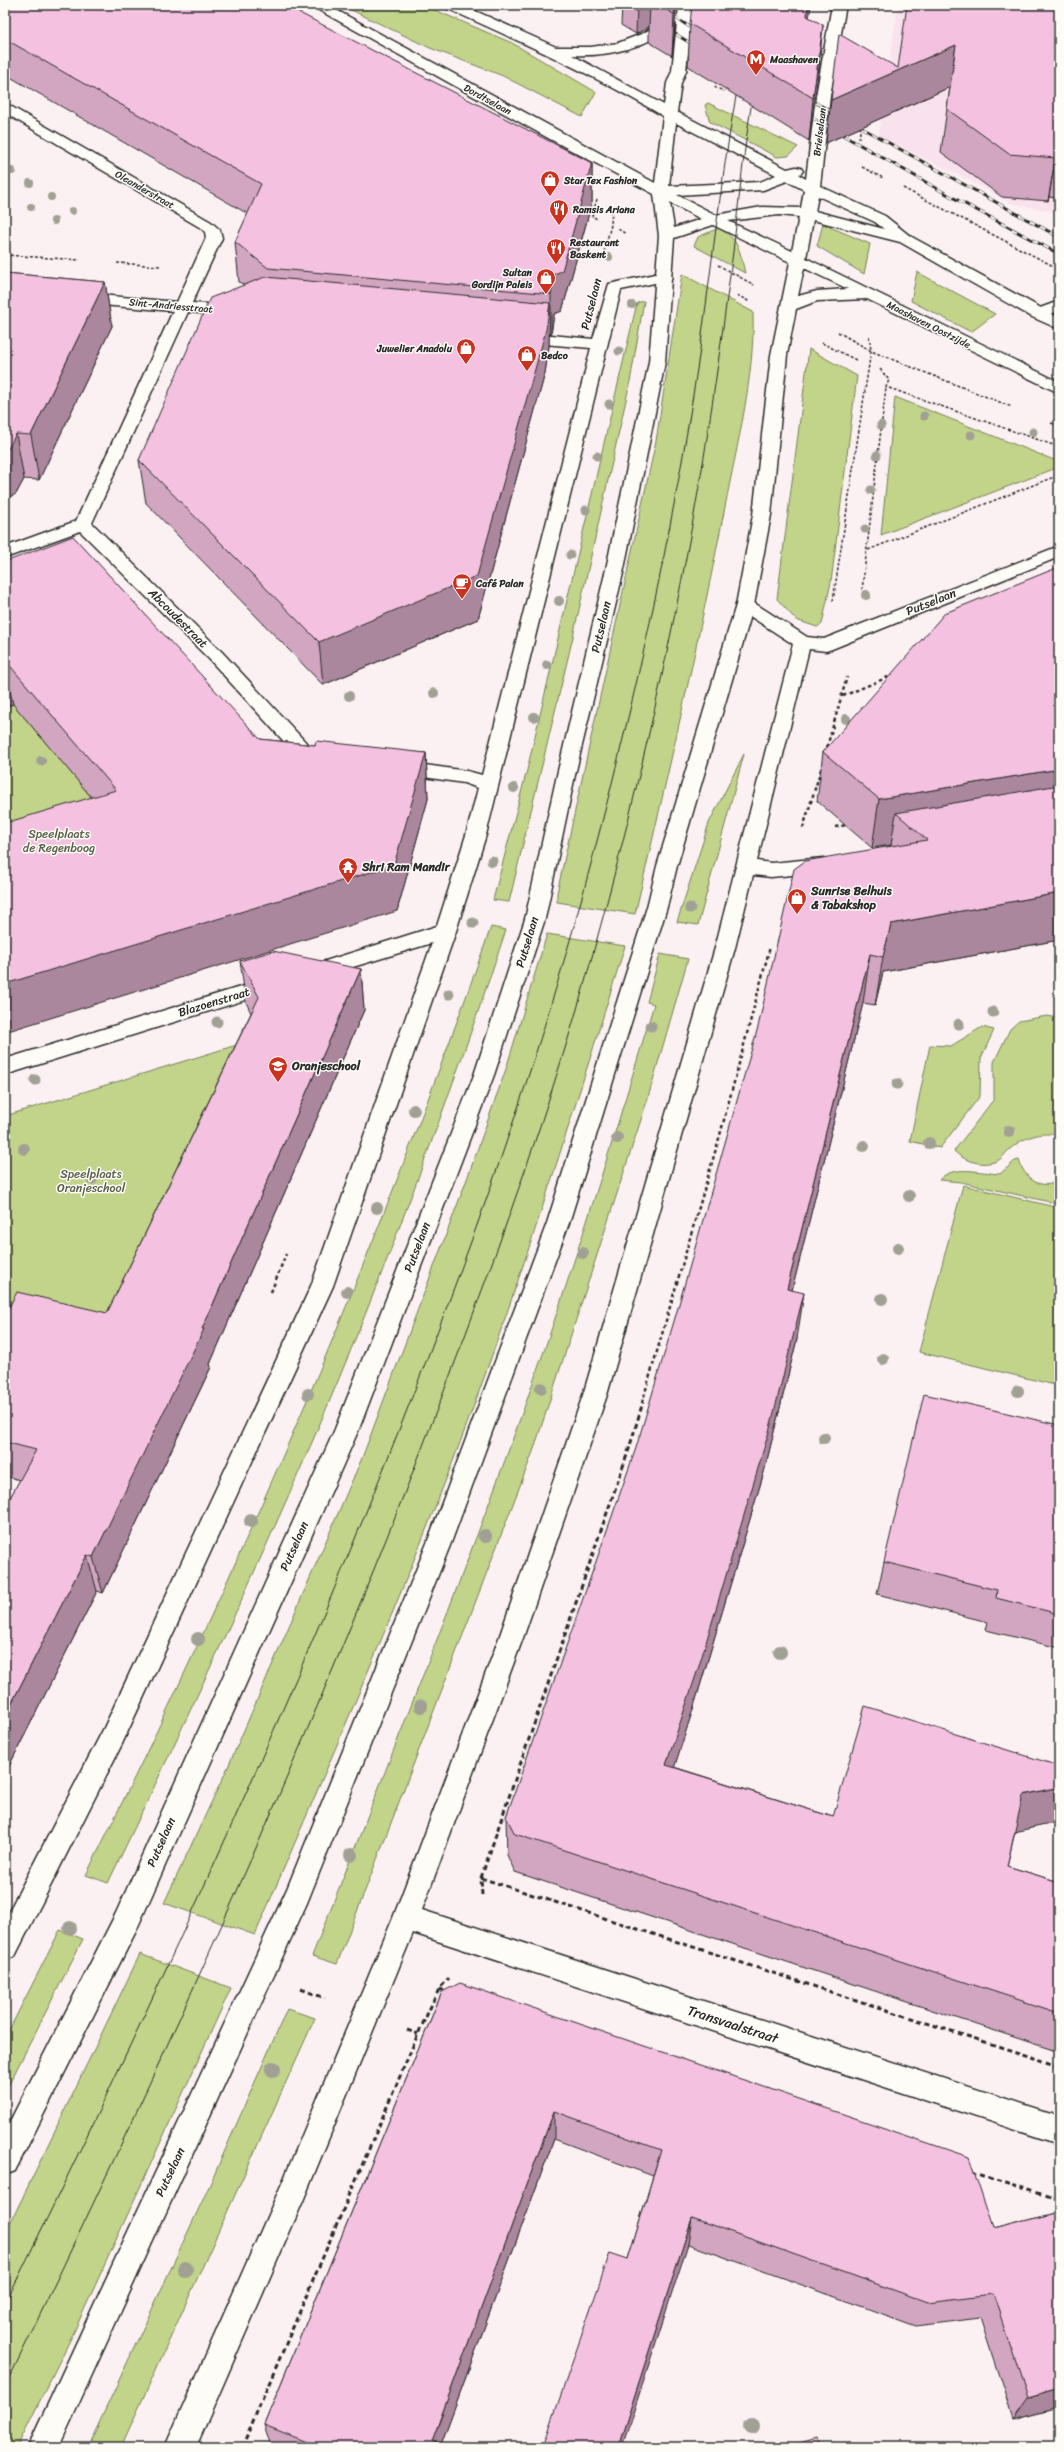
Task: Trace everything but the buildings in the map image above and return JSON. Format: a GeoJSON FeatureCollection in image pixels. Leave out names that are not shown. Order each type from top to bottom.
{"type":"FeatureCollection","features":[{"type":"Feature","properties":{"kind":"main road","name":"Dordtselaan"},"geometry":{"type":"LineString","coordinates":[[317,5],[561,139],[716,221],[799,260]]}},
{"type":"Feature","properties":{"kind":"main road"},"geometry":{"type":"LineString","coordinates":[[451,5],[542,45],[620,84],[670,114],[788,176],[880,219],[905,239],[1038,314],[1059,324]]}},
{"type":"Feature","properties":{"kind":"main road","name":"Brielselaan"},"geometry":{"type":"LineString","coordinates":[[799,260],[806,214],[812,188],[823,96],[839,5]]}},
{"type":"Feature","properties":{"kind":"main road"},"geometry":{"type":"LineString","coordinates":[[542,45],[581,52],[605,50],[626,45],[665,27],[685,7]]}},
{"type":"Feature","properties":{"kind":"main road"},"geometry":{"type":"LineString","coordinates":[[685,7],[679,71],[674,83],[661,191],[763,186],[788,176],[817,152]]}},
{"type":"Feature","properties":{"kind":"main road","name":"Oleanderstraat"},"geometry":{"type":"LineString","coordinates":[[5,107],[212,230],[214,238],[183,306]]}},
{"type":"Feature","properties":{"kind":"main road","name":"Putselaan"},"geometry":{"type":"LineString","coordinates":[[5,2161],[126,1922],[347,1429],[484,1075],[535,919],[566,775],[615,569],[657,362],[667,236],[661,191]]}},
{"type":"Feature","properties":{"kind":"main road"},"geometry":{"type":"LineString","coordinates":[[667,236],[716,221],[766,211],[806,214],[905,239]]}},
{"type":"Feature","properties":{"kind":"main road","name":"Putselaan"},"geometry":{"type":"LineString","coordinates":[[43,2447],[298,1894],[439,1543],[558,1222],[657,907],[667,866],[745,605],[762,515],[779,355],[799,260]]}},
{"type":"Feature","properties":{"kind":"main road","name":"Maashaven Oostzijde"},"geometry":{"type":"LineString","coordinates":[[799,260],[1059,388]]}},
{"type":"Feature","properties":{"kind":"main road","name":"Putselaan"},"geometry":{"type":"LineString","coordinates":[[5,1948],[113,1736],[322,1286],[446,931],[476,835],[614,287],[664,277]]}},
{"type":"Feature","properties":{"kind":"main road"},"geometry":{"type":"LineString","coordinates":[[790,306],[804,298],[816,295],[870,294]]}},
{"type":"Feature","properties":{"kind":"main road","name":"Sint-Andriesstraat"},"geometry":{"type":"LineString","coordinates":[[59,297],[253,312]]}},
{"type":"Feature","properties":{"kind":"main road"},"geometry":{"type":"LineString","coordinates":[[5,553],[83,524],[183,306]]}},
{"type":"Feature","properties":{"kind":"main road"},"geometry":{"type":"LineString","coordinates":[[1038,314],[1059,306]]}},
{"type":"Feature","properties":{"kind":"main road"},"geometry":{"type":"LineString","coordinates":[[503,336],[600,344]]}},
{"type":"Feature","properties":{"kind":"main road","name":"Abcoudestraat"},"geometry":{"type":"LineString","coordinates":[[83,524],[216,656],[305,753],[336,761]]}},
{"type":"Feature","properties":{"kind":"main road","name":"Putselaan"},"geometry":{"type":"LineString","coordinates":[[745,605],[802,642],[826,645],[1059,551]]}},
{"type":"Feature","properties":{"kind":"main road"},"geometry":{"type":"LineString","coordinates":[[180,2447],[293,2191],[406,1918],[511,1638],[595,1395],[694,1059],[747,867],[802,642]]}},
{"type":"Feature","properties":{"kind":"main road"},"geometry":{"type":"LineString","coordinates":[[381,766],[468,777],[489,785]]}},
{"type":"Feature","properties":{"kind":"main road"},"geometry":{"type":"LineString","coordinates":[[747,867],[771,870],[804,868],[841,862]]}},
{"type":"Feature","properties":{"kind":"main road","name":"Blazoenstraat"},"geometry":{"type":"LineString","coordinates":[[5,1067],[446,931]]}},
{"type":"Feature","properties":{"kind":"main road","name":"Transvaalstraat"},"geometry":{"type":"LineString","coordinates":[[406,1918],[1059,2130]]}},
{"type":"Feature","properties":{"kind":"path"},"geometry":{"type":"LineString","coordinates":[[878,13],[879,5]]}},
{"type":"Feature","properties":{"kind":"path"},"geometry":{"type":"LineString","coordinates":[[859,142],[862,119]]}},
{"type":"Feature","properties":{"kind":"path"},"geometry":{"type":"LineString","coordinates":[[593,195],[597,197],[592,216],[597,219]]}},
{"type":"Feature","properties":{"kind":"path"},"geometry":{"type":"LineString","coordinates":[[922,202],[926,200],[1059,269]]}},
{"type":"Feature","properties":{"kind":"path"},"geometry":{"type":"LineString","coordinates":[[604,255],[611,225],[613,206]]}},
{"type":"Feature","properties":{"kind":"path"},"geometry":{"type":"LineString","coordinates":[[667,236],[871,351],[1015,409]]}},
{"type":"Feature","properties":{"kind":"path"},"geometry":{"type":"LineString","coordinates":[[737,295],[752,303]]}},
{"type":"Feature","properties":{"kind":"path"},"geometry":{"type":"LineString","coordinates":[[820,342],[858,362]]}},
{"type":"Feature","properties":{"kind":"path"},"geometry":{"type":"LineString","coordinates":[[861,596],[868,550],[886,386],[889,380],[880,369]]}},
{"type":"Feature","properties":{"kind":"path"},"geometry":{"type":"LineString","coordinates":[[886,386],[1059,447]]}},
{"type":"Feature","properties":{"kind":"path"},"geometry":{"type":"LineString","coordinates":[[1044,420],[1059,426]]}},
{"type":"Feature","properties":{"kind":"path"},"geometry":{"type":"LineString","coordinates":[[868,550],[1059,475]]}},
{"type":"Feature","properties":{"kind":"path"},"geometry":{"type":"LineString","coordinates":[[844,696],[894,674]]}},
{"type":"Feature","properties":{"kind":"path"},"geometry":{"type":"LineString","coordinates":[[827,749],[844,696],[848,675]]}},
{"type":"Feature","properties":{"kind":"path"},"geometry":{"type":"LineString","coordinates":[[809,831],[801,832],[822,764]]}},
{"type":"Feature","properties":{"kind":"path"},"geometry":{"type":"LineString","coordinates":[[832,827],[848,825]]}},
{"type":"Feature","properties":{"kind":"path"},"geometry":{"type":"LineString","coordinates":[[270,1294],[288,1250]]}},
{"type":"Feature","properties":{"kind":"path"},"geometry":{"type":"LineString","coordinates":[[481,1878],[1059,2066]]}},
{"type":"Feature","properties":{"kind":"path"},"geometry":{"type":"LineString","coordinates":[[242,2447],[418,2034],[439,1989],[454,1972]]}},
{"type":"Feature","properties":{"kind":"path"},"geometry":{"type":"LineString","coordinates":[[295,1987],[331,2001]]}},
{"type":"Feature","properties":{"kind":"path"},"geometry":{"type":"LineString","coordinates":[[439,1989],[454,1994]]}},
{"type":"Feature","properties":{"kind":"path"},"geometry":{"type":"LineString","coordinates":[[406,2030],[418,2034]]}},
{"type":"Feature","properties":{"kind":"path"},"geometry":{"type":"LineString","coordinates":[[967,2170],[1059,2201]]}},
{"type":"Feature","properties":{"kind":"shaded area"},"geometry":{"type":"Polygon","coordinates":[[[898,5],[1059,5],[1059,213],[1010,203],[984,188],[879,136],[898,5]]]}},
{"type":"Feature","properties":{"kind":"green space"},"geometry":{"type":"Polygon","coordinates":[[[341,5],[423,5],[512,43],[596,92],[582,117],[503,76],[430,48],[341,5]]]}},
{"type":"Feature","properties":{"kind":"green space"},"geometry":{"type":"Polygon","coordinates":[[[708,103],[798,147],[788,156],[777,157],[710,122],[705,105],[708,103]]]}},
{"type":"Feature","properties":{"kind":"green space"},"geometry":{"type":"Polygon","coordinates":[[[823,224],[870,244],[864,274],[817,246],[823,224]]]}},
{"type":"Feature","properties":{"kind":"green space"},"geometry":{"type":"Polygon","coordinates":[[[719,228],[731,237],[738,247],[745,273],[694,246],[698,237],[719,228]]]}},
{"type":"Feature","properties":{"kind":"green space"},"geometry":{"type":"Polygon","coordinates":[[[917,272],[995,314],[971,332],[911,301],[917,272]]]}},
{"type":"Feature","properties":{"kind":"green space"},"geometry":{"type":"Polygon","coordinates":[[[682,274],[753,312],[753,336],[748,386],[740,435],[704,609],[635,914],[557,902],[557,893],[656,441],[682,274]]]}},
{"type":"Feature","properties":{"kind":"green space"},"geometry":{"type":"Polygon","coordinates":[[[644,301],[630,382],[572,641],[509,902],[493,900],[527,770],[637,303],[644,301]]]}},
{"type":"Feature","properties":{"kind":"green space"},"geometry":{"type":"Polygon","coordinates":[[[809,349],[857,376],[831,582],[822,624],[817,627],[796,620],[777,599],[809,349]]]}},
{"type":"Feature","properties":{"kind":"green space"},"geometry":{"type":"Polygon","coordinates":[[[895,397],[1059,462],[1059,467],[881,535],[895,397]]]}},
{"type":"Feature","properties":{"kind":"green space","name":"Speelplaats de Regenboog"},"geometry":{"type":"Polygon","coordinates":[[[26,698],[17,708],[136,850],[5,912],[5,707],[26,698]]]}},
{"type":"Feature","properties":{"kind":"green space"},"geometry":{"type":"Polygon","coordinates":[[[744,754],[698,925],[677,922],[709,823],[744,754]]]}},
{"type":"Feature","properties":{"kind":"green space"},"geometry":{"type":"Polygon","coordinates":[[[491,927],[506,930],[415,1187],[340,1377],[264,1551],[108,1883],[86,1875],[199,1643],[304,1407],[354,1288],[401,1169],[491,927]]]}},
{"type":"Feature","properties":{"kind":"green space"},"geometry":{"type":"Polygon","coordinates":[[[547,934],[625,946],[541,1212],[473,1409],[378,1648],[255,1935],[164,1903],[228,1767],[362,1458],[467,1179],[506,1069],[547,934]]]}},
{"type":"Feature","properties":{"kind":"green space"},"geometry":{"type":"Polygon","coordinates":[[[660,954],[688,959],[647,1101],[534,1449],[337,1964],[312,1956],[410,1710],[504,1463],[545,1349],[601,1177],[654,1004],[647,1002],[660,954]]]}},
{"type":"Feature","properties":{"kind":"green space"},"geometry":{"type":"Polygon","coordinates":[[[1047,1016],[1059,1018],[1059,1136],[1046,1134],[1027,1138],[1020,1141],[1008,1150],[999,1160],[991,1163],[974,1162],[958,1155],[954,1151],[994,1099],[994,1062],[1010,1029],[1019,1021],[1047,1016]]]}},
{"type":"Feature","properties":{"kind":"green space"},"geometry":{"type":"Polygon","coordinates":[[[982,1027],[994,1030],[981,1058],[980,1096],[940,1148],[910,1141],[930,1045],[951,1046],[982,1027]]]}},
{"type":"Feature","properties":{"kind":"green space","name":"Speelplaats Oranjeschool"},"geometry":{"type":"Polygon","coordinates":[[[253,1040],[109,1341],[17,1324],[5,1293],[5,1116],[253,1040]]]}},
{"type":"Feature","properties":{"kind":"green space"},"geometry":{"type":"Polygon","coordinates":[[[1019,1160],[1025,1172],[1034,1181],[1052,1184],[1059,1181],[1059,1204],[961,1182],[939,1180],[945,1175],[959,1171],[976,1171],[1000,1174],[1015,1161],[1019,1160]]]}},
{"type":"Feature","properties":{"kind":"green space"},"geometry":{"type":"Polygon","coordinates":[[[963,1185],[1059,1208],[1059,1386],[919,1352],[963,1185]]]}},
{"type":"Feature","properties":{"kind":"green space"},"geometry":{"type":"Polygon","coordinates":[[[60,1930],[83,1939],[5,2092],[5,2038],[60,1930]]]}},
{"type":"Feature","properties":{"kind":"green space"},"geometry":{"type":"Polygon","coordinates":[[[140,1954],[231,1988],[73,2334],[17,2447],[5,2447],[5,2234],[140,1954]]]}},
{"type":"Feature","properties":{"kind":"green space"},"geometry":{"type":"Polygon","coordinates":[[[287,2009],[315,2018],[121,2447],[88,2447],[212,2180],[287,2009]]]}},
{"type":"Feature","properties":{"kind":"tram line"},"geometry":{"type":"LineString","coordinates":[[5,2304],[106,2097],[155,1992],[251,1783],[297,1678],[342,1572],[412,1398],[463,1263],[512,1126],[556,989],[594,854],[627,722],[657,589],[683,456],[694,389],[725,161],[738,85]]}},
{"type":"Feature","properties":{"kind":"tram line"},"geometry":{"type":"LineString","coordinates":[[5,2387],[113,2162],[218,1935],[317,1706],[412,1474],[485,1282],[531,1153],[573,1023],[592,957],[625,833],[655,708],[681,583],[704,457],[723,329],[744,154],[753,95]]}},
{"type":"Feature","properties":{"kind":"railway"},"geometry":{"type":"LineString","coordinates":[[656,5],[699,33]]}},
{"type":"Feature","properties":{"kind":"railway"},"geometry":{"type":"LineString","coordinates":[[666,28],[698,48]]}},
{"type":"Feature","properties":{"kind":"railway"},"geometry":{"type":"LineString","coordinates":[[805,97],[838,115]]}},
{"type":"Feature","properties":{"kind":"railway"},"geometry":{"type":"LineString","coordinates":[[802,112],[952,197],[1059,254]]}},
{"type":"Feature","properties":{"kind":"railway"},"geometry":{"type":"LineString","coordinates":[[851,122],[1059,237]]}},
{"type":"Feature","properties":{"kind":"place","name":"Maashaven"},"geometry":{"type":"Point","coordinates":[756,76]}},
{"type":"Feature","properties":{"kind":"place","name":"Star Tex Fashion"},"geometry":{"type":"Point","coordinates":[550,197]}},
{"type":"Feature","properties":{"kind":"place","name":"Ramsis Ariana"},"geometry":{"type":"Point","coordinates":[559,226]}},
{"type":"Feature","properties":{"kind":"place","name":"Restaurant Baskent"},"geometry":{"type":"Point","coordinates":[556,265]}},
{"type":"Feature","properties":{"kind":"place","name":"Sultan Gordijn Paleis"},"geometry":{"type":"Point","coordinates":[546,295]}},
{"type":"Feature","properties":{"kind":"place","name":"Juwelier Anadolu"},"geometry":{"type":"Point","coordinates":[466,365]}},
{"type":"Feature","properties":{"kind":"place","name":"Bedco"},"geometry":{"type":"Point","coordinates":[527,372]}},
{"type":"Feature","properties":{"kind":"place","name":"Café Palan"},"geometry":{"type":"Point","coordinates":[462,600]}},
{"type":"Feature","properties":{"kind":"place","name":"Shri Ram Mandir"},"geometry":{"type":"Point","coordinates":[348,884]}},
{"type":"Feature","properties":{"kind":"place","name":"Sunrise Belhuis & Tabakshop"},"geometry":{"type":"Point","coordinates":[797,915]}},
{"type":"Feature","properties":{"kind":"place","name":"Oranjeschool"},"geometry":{"type":"Point","coordinates":[278,1083]}}]}
